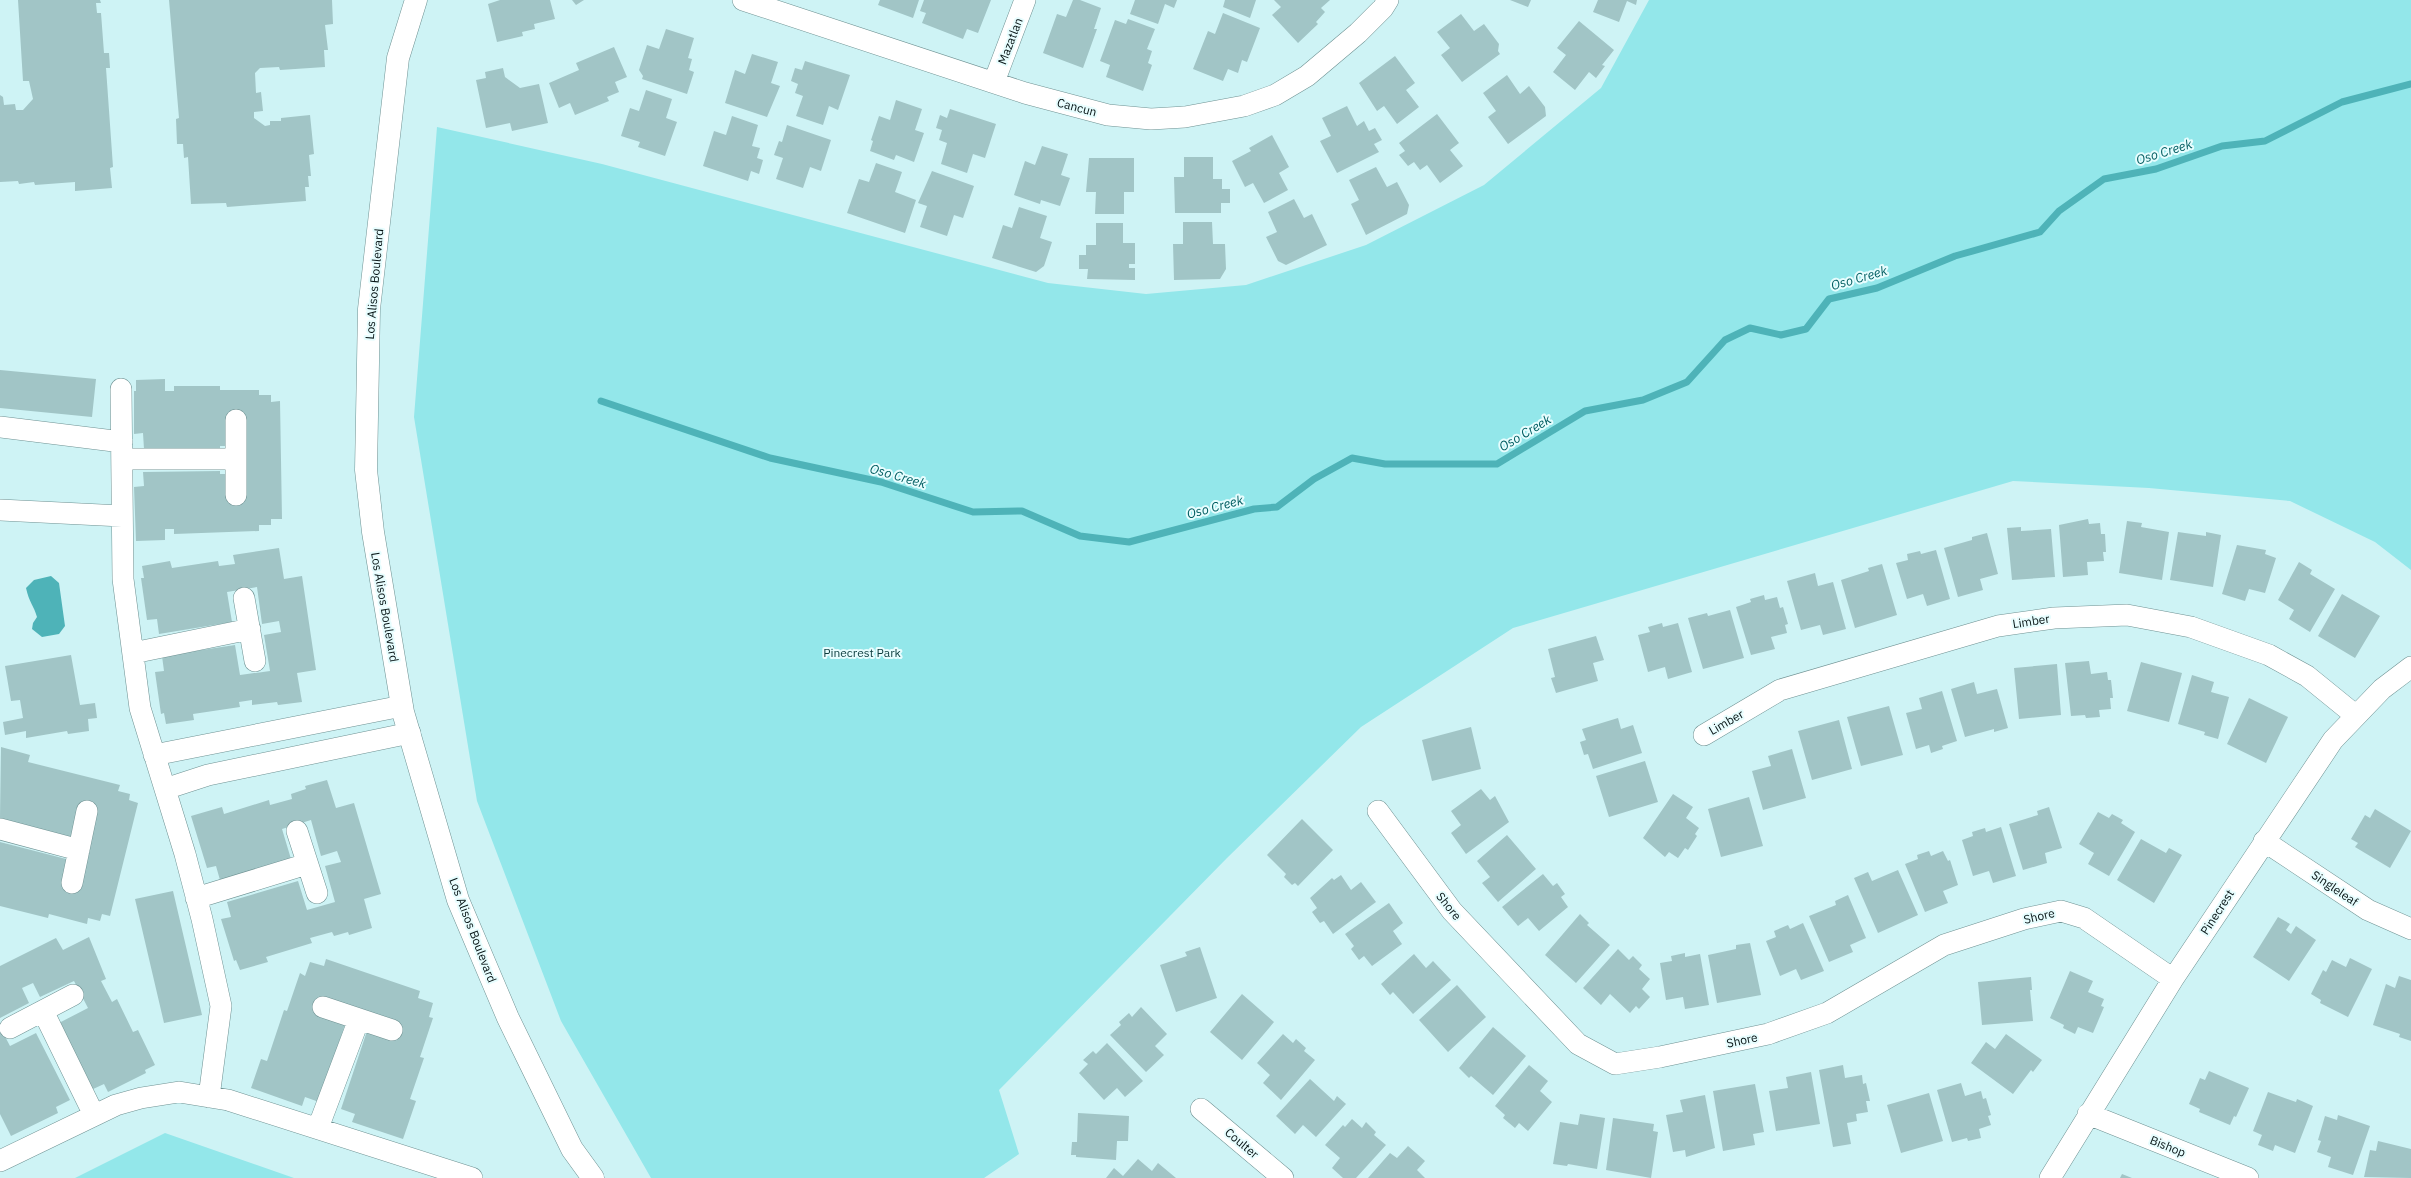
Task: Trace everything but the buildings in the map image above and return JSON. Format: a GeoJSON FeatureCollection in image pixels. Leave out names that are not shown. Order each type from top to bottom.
{"type":"FeatureCollection","features":[{"type":"Feature","properties":{"kind":"main road","name":"Los Alisos Boulevard"},"geometry":{"type":"LineString","coordinates":[[416,0],[398,58],[369,309],[366,470],[372,532],[402,706],[458,900],[508,1018],[572,1148],[593,1178]]}},
{"type":"Feature","properties":{"kind":"street","name":"Cancun"},"geometry":{"type":"LineString","coordinates":[[743,0],[1025,93],[1108,115],[1151,119],[1185,117],[1244,106],[1275,95],[1307,76],[1358,34],[1383,8],[1388,0]]}},
{"type":"Feature","properties":{"kind":"street","name":"Mazatlan"},"geometry":{"type":"LineString","coordinates":[[994,82],[1025,0]]}},
{"type":"Feature","properties":{"kind":"street"},"geometry":{"type":"LineString","coordinates":[[121,389],[123,579],[140,708],[196,898],[221,1006],[209,1097]]}},
{"type":"Feature","properties":{"kind":"street"},"geometry":{"type":"LineString","coordinates":[[236,420],[236,495]]}},
{"type":"Feature","properties":{"kind":"street"},"geometry":{"type":"LineString","coordinates":[[0,427],[122,450],[236,459]]}},
{"type":"Feature","properties":{"kind":"street"},"geometry":{"type":"LineString","coordinates":[[0,510],[122,516]]}},
{"type":"Feature","properties":{"kind":"street"},"geometry":{"type":"LineString","coordinates":[[244,598],[255,661]]}},
{"type":"Feature","properties":{"kind":"street","name":"Limber"},"geometry":{"type":"LineString","coordinates":[[1704,734],[1780,690],[1998,626],[2054,618],[2127,615],[2191,628],[2269,655],[2307,676],[2356,715]]}},
{"type":"Feature","properties":{"kind":"street"},"geometry":{"type":"LineString","coordinates":[[133,653],[250,629]]}},
{"type":"Feature","properties":{"kind":"street","name":"Pinecrest"},"geometry":{"type":"LineString","coordinates":[[2050,1178],[2088,1114],[2173,980],[2264,841],[2333,740],[2382,690],[2411,667]]}},
{"type":"Feature","properties":{"kind":"street"},"geometry":{"type":"LineString","coordinates":[[154,755],[402,706]]}},
{"type":"Feature","properties":{"kind":"street"},"geometry":{"type":"LineString","coordinates":[[165,789],[208,776],[410,733]]}},
{"type":"Feature","properties":{"kind":"street"},"geometry":{"type":"LineString","coordinates":[[72,882],[88,811]]}},
{"type":"Feature","properties":{"kind":"street","name":"Shore"},"geometry":{"type":"LineString","coordinates":[[1378,811],[1452,911],[1578,1044],[1615,1064],[1660,1057],[1768,1034],[1827,1013],[1944,945],[2024,919],[2061,911],[2084,918],[2173,980]]}},
{"type":"Feature","properties":{"kind":"street"},"geometry":{"type":"LineString","coordinates":[[0,829],[79,850]]}},
{"type":"Feature","properties":{"kind":"street"},"geometry":{"type":"LineString","coordinates":[[297,831],[317,893]]}},
{"type":"Feature","properties":{"kind":"street","name":"Singleleaf"},"geometry":{"type":"LineString","coordinates":[[2264,841],[2368,910],[2411,929]]}},
{"type":"Feature","properties":{"kind":"street"},"geometry":{"type":"LineString","coordinates":[[196,898],[307,864]]}},
{"type":"Feature","properties":{"kind":"street"},"geometry":{"type":"LineString","coordinates":[[10,1028],[73,995]]}},
{"type":"Feature","properties":{"kind":"street"},"geometry":{"type":"LineString","coordinates":[[323,1007],[392,1030]]}},
{"type":"Feature","properties":{"kind":"street"},"geometry":{"type":"LineString","coordinates":[[43,1011],[94,1115]]}},
{"type":"Feature","properties":{"kind":"street"},"geometry":{"type":"LineString","coordinates":[[318,1128],[359,1019]]}},
{"type":"Feature","properties":{"kind":"street"},"geometry":{"type":"LineString","coordinates":[[0,1161],[116,1105],[141,1098],[180,1092],[228,1100],[472,1178]]}},
{"type":"Feature","properties":{"kind":"street","name":"Coulter"},"geometry":{"type":"LineString","coordinates":[[1201,1109],[1283,1178]]}},
{"type":"Feature","properties":{"kind":"street","name":"Bishop"},"geometry":{"type":"LineString","coordinates":[[2088,1114],[2248,1178]]}},
{"type":"Feature","properties":{"kind":"green space","name":"Pinecrest Park"},"geometry":{"type":"Polygon","coordinates":[[[1649,0],[2411,0],[2411,570],[2375,542],[2290,501],[2149,488],[2013,481],[1513,628],[1361,727],[1227,858],[999,1090],[1019,1154],[984,1178],[651,1178],[561,1021],[477,801],[414,417],[437,127],[602,164],[1048,283],[1146,294],[1246,285],[1366,245],[1484,185],[1601,88],[1649,0]]]}},
{"type":"Feature","properties":{"kind":"green space"},"geometry":{"type":"Polygon","coordinates":[[[165,1133],[294,1178],[75,1178],[165,1133]]]}},
{"type":"Feature","properties":{"kind":"shaded area"},"geometry":{"type":"Polygon","coordinates":[[[51,576],[59,583],[65,626],[59,634],[42,637],[32,629],[33,623],[37,617],[26,588],[34,580],[51,576]]]}},
{"type":"Feature","properties":{"kind":"waterway","name":"Oso Creek"},"geometry":{"type":"LineString","coordinates":[[601,401],[770,458],[881,482],[973,512],[1022,511],[1080,536],[1129,542],[1254,509],[1277,507],[1314,479],[1352,458],[1385,464],[1497,464],[1585,411],[1643,400],[1687,382],[1725,340],[1750,328],[1781,335],[1806,329],[1829,299],[1877,288],[1955,256],[2040,232],[2059,211],[2104,179],[2156,169],[2222,146],[2265,141],[2342,102],[2411,84]]}}]}
